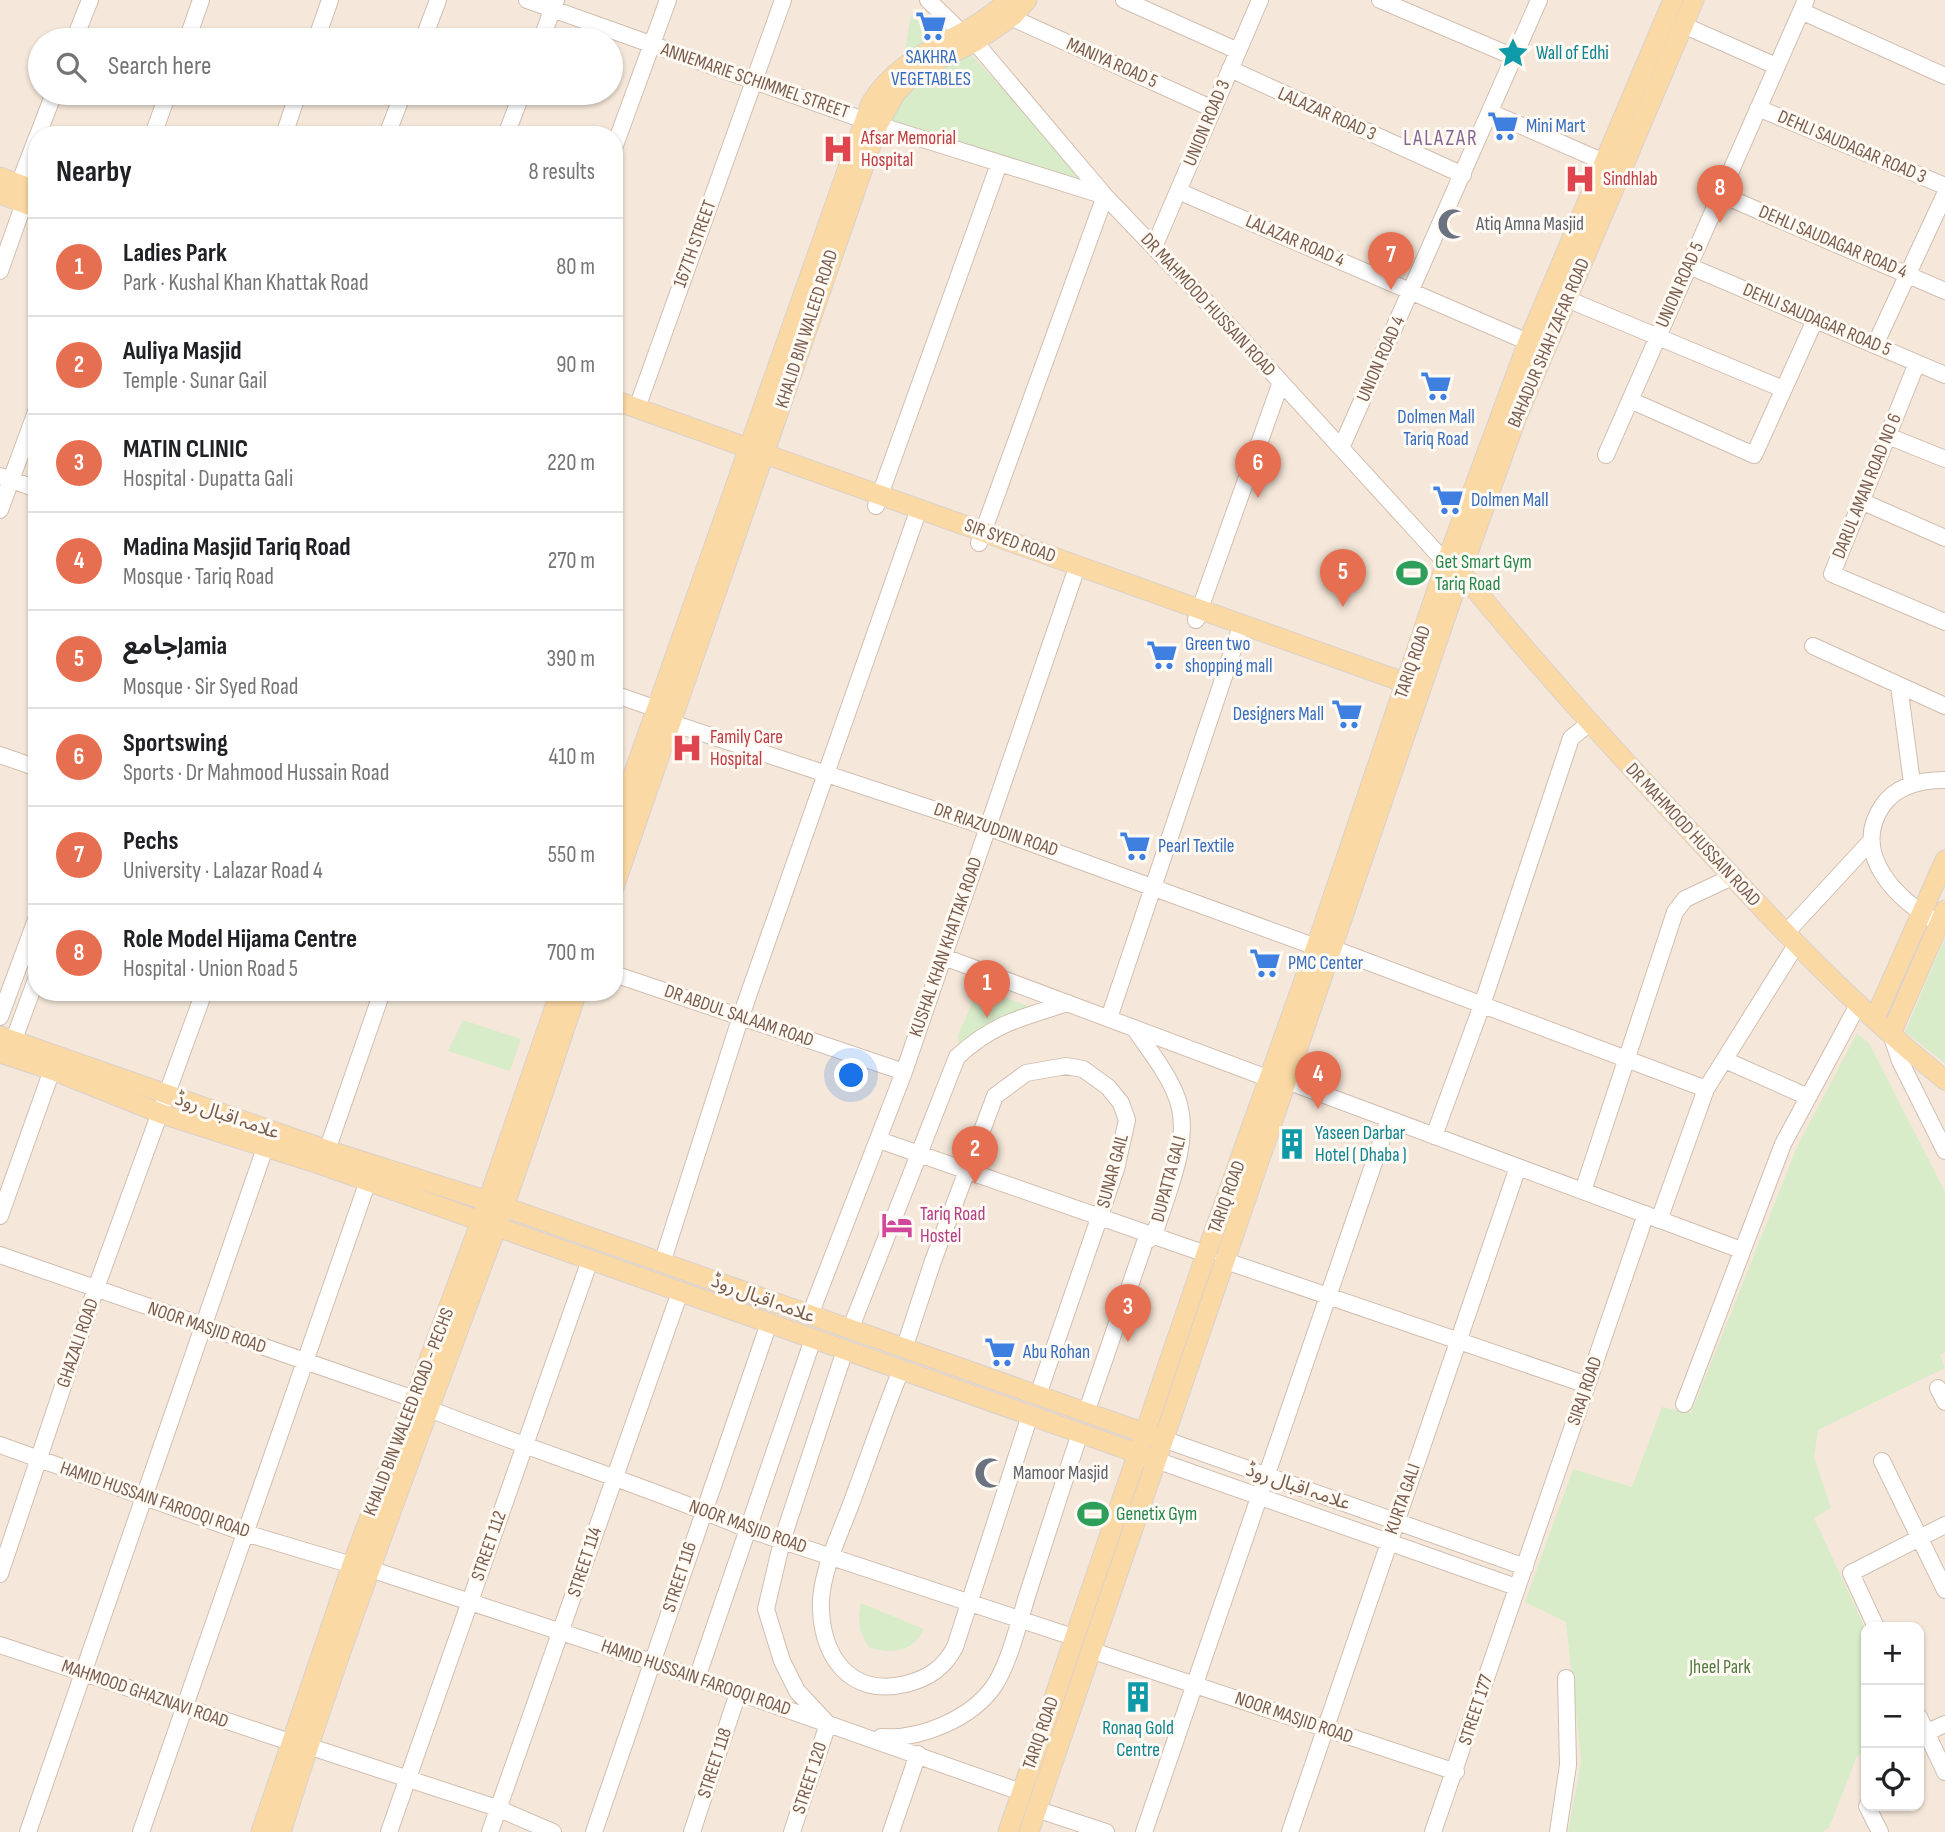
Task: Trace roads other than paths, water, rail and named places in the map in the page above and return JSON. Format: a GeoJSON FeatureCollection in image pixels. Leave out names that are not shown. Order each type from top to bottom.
{"type":"FeatureCollection","features":[{"type":"Feature","properties":{"kind":"main road","name":"KHALID BIN WALEED ROAD"},"geometry":{"type":"LineString","coordinates":[[654,708],[808,320],[871,122],[914,74],[1027,0]]}},
{"type":"Feature","properties":{"kind":"main road","name":"BAHADUR SHAH ZAFAR ROAD"},"geometry":{"type":"LineString","coordinates":[[1453,567],[1528,342],[1673,0]]}},
{"type":"Feature","properties":{"kind":"main road","name":"BAHADUR SHAH ZAFAR ROAD"},"geometry":{"type":"LineString","coordinates":[[1453,567],[1694,0]]}},
{"type":"Feature","properties":{"kind":"main road"},"geometry":{"type":"LineString","coordinates":[[0,194],[23,192]]}},
{"type":"Feature","properties":{"kind":"main road","name":"SIR SYED ROAD"},"geometry":{"type":"LineString","coordinates":[[623,403],[752,462]]}},
{"type":"Feature","properties":{"kind":"main road","name":"SIR SYED ROAD"},"geometry":{"type":"LineString","coordinates":[[623,416],[752,462],[878,500],[1404,688]]}},
{"type":"Feature","properties":{"kind":"main road","name":"KHALID BIN WALEED ROAD"},"geometry":{"type":"LineString","coordinates":[[673,723],[752,462]]}},
{"type":"Feature","properties":{"kind":"main road","name":"SIR SYED ROAD"},"geometry":{"type":"LineString","coordinates":[[878,500],[915,520],[981,537],[1074,576],[1198,614],[1238,635],[1404,688]]}},
{"type":"Feature","properties":{"kind":"main road","name":"TARIQ ROAD"},"geometry":{"type":"LineString","coordinates":[[1325,948],[1404,688],[1453,567]]}},
{"type":"Feature","properties":{"kind":"main road","name":"TARIQ ROAD"},"geometry":{"type":"LineString","coordinates":[[1008,1832],[1144,1433],[1214,1257],[1325,948],[1453,567]]}},
{"type":"Feature","properties":{"kind":"main road","name":"DR MAHMOOD HUSSAIN ROAD"},"geometry":{"type":"LineString","coordinates":[[1453,567],[1590,723],[1790,939],[1891,1034],[1945,1080]]}},
{"type":"Feature","properties":{"kind":"main road"},"geometry":{"type":"LineString","coordinates":[[623,802],[654,708]]}},
{"type":"Feature","properties":{"kind":"main road"},"geometry":{"type":"LineString","coordinates":[[623,862],[673,723]]}},
{"type":"Feature","properties":{"kind":"main road"},"geometry":{"type":"LineString","coordinates":[[1875,1018],[1945,860]]}},
{"type":"Feature","properties":{"kind":"main road"},"geometry":{"type":"LineString","coordinates":[[1891,1034],[1942,916]]}},
{"type":"Feature","properties":{"kind":"main road","name":"KHALID BIN WALEED ROAD - PECHS"},"geometry":{"type":"LineString","coordinates":[[496,1204],[557,1001]]}},
{"type":"Feature","properties":{"kind":"main road","name":"KHALID BIN WALEED ROAD - PECHS"},"geometry":{"type":"LineString","coordinates":[[261,1832],[299,1744],[420,1404],[574,1001]]}},
{"type":"Feature","properties":{"kind":"main road","name":"علامہ اقبال روڈ"},"geometry":{"type":"LineString","coordinates":[[5,1046],[52,1070],[325,1158],[496,1204],[1163,1439]]}},
{"type":"Feature","properties":{"kind":"main road","name":"علامہ اقبال روڈ"},"geometry":{"type":"LineString","coordinates":[[5,1046],[165,1105],[265,1148],[325,1158],[368,1181],[1156,1460]]}},
{"type":"Feature","properties":{"kind":"main road","name":"TARIQ ROAD"},"geometry":{"type":"LineString","coordinates":[[1029,1832],[1093,1651],[1163,1439],[1214,1257]]}},
{"type":"Feature","properties":{"kind":"main road","name":"KHALID BIN WALEED ROAD - PECHS"},"geometry":{"type":"LineString","coordinates":[[281,1832],[299,1744]]}},
{"type":"Feature","properties":{"kind":"street"},"geometry":{"type":"LineString","coordinates":[[79,28],[90,0]]}},
{"type":"Feature","properties":{"kind":"street"},"geometry":{"type":"LineString","coordinates":[[191,28],[201,0]]}},
{"type":"Feature","properties":{"kind":"street"},"geometry":{"type":"LineString","coordinates":[[320,28],[330,0]]}},
{"type":"Feature","properties":{"kind":"street"},"geometry":{"type":"LineString","coordinates":[[428,28],[438,0]]}},
{"type":"Feature","properties":{"kind":"street","name":"ANNEMARIE SCHIMMEL STREET"},"geometry":{"type":"LineString","coordinates":[[527,0],[554,5],[612,28]]}},
{"type":"Feature","properties":{"kind":"street"},"geometry":{"type":"LineString","coordinates":[[622,126],[668,0]]}},
{"type":"Feature","properties":{"kind":"street","name":"167TH STREET"},"geometry":{"type":"LineString","coordinates":[[637,408],[783,0]]}},
{"type":"Feature","properties":{"kind":"street","name":"DR MAHMOOD HUSSAIN ROAD"},"geometry":{"type":"LineString","coordinates":[[928,0],[969,37],[1105,196],[1453,567]]}},
{"type":"Feature","properties":{"kind":"street"},"geometry":{"type":"LineString","coordinates":[[1124,0],[1238,51]]}},
{"type":"Feature","properties":{"kind":"street","name":"UNION ROAD 3"},"geometry":{"type":"LineString","coordinates":[[1154,247],[1259,0]]}},
{"type":"Feature","properties":{"kind":"street"},"geometry":{"type":"LineString","coordinates":[[1380,0],[1514,57]]}},
{"type":"Feature","properties":{"kind":"street","name":"UNION ROAD 4"},"geometry":{"type":"LineString","coordinates":[[1342,448],[1539,0]]}},
{"type":"Feature","properties":{"kind":"street"},"geometry":{"type":"LineString","coordinates":[[545,28],[554,5]]}},
{"type":"Feature","properties":{"kind":"street"},"geometry":{"type":"LineString","coordinates":[[1803,6],[1945,76]]}},
{"type":"Feature","properties":{"kind":"street","name":"UNION ROAD 5"},"geometry":{"type":"LineString","coordinates":[[1606,455],[1803,6]]}},
{"type":"Feature","properties":{"kind":"street","name":"MANIYA ROAD 5"},"geometry":{"type":"LineString","coordinates":[[1011,8],[1019,21],[1213,109]]}},
{"type":"Feature","properties":{"kind":"street"},"geometry":{"type":"LineString","coordinates":[[1684,25],[1776,66]]}},
{"type":"Feature","properties":{"kind":"street","name":"ANNEMARIE SCHIMMEL STREET"},"geometry":{"type":"LineString","coordinates":[[623,32],[871,122],[1105,196]]}},
{"type":"Feature","properties":{"kind":"street","name":"LALAZAR ROAD 3"},"geometry":{"type":"LineString","coordinates":[[1230,69],[1463,175]]}},
{"type":"Feature","properties":{"kind":"street"},"geometry":{"type":"LineString","coordinates":[[41,126],[49,105]]}},
{"type":"Feature","properties":{"kind":"street"},"geometry":{"type":"LineString","coordinates":[[156,126],[164,105]]}},
{"type":"Feature","properties":{"kind":"street"},"geometry":{"type":"LineString","coordinates":[[287,126],[294,105]]}},
{"type":"Feature","properties":{"kind":"street"},"geometry":{"type":"LineString","coordinates":[[390,126],[398,105]]}},
{"type":"Feature","properties":{"kind":"street"},"geometry":{"type":"LineString","coordinates":[[509,126],[517,105]]}},
{"type":"Feature","properties":{"kind":"street","name":"DEHLI SAUDAGAR ROAD 3"},"geometry":{"type":"LineString","coordinates":[[1758,108],[1945,186]]}},
{"type":"Feature","properties":{"kind":"street"},"geometry":{"type":"LineString","coordinates":[[1490,112],[1604,162]]}},
{"type":"Feature","properties":{"kind":"street"},"geometry":{"type":"LineString","coordinates":[[878,500],[999,164]]}},
{"type":"Feature","properties":{"kind":"street"},"geometry":{"type":"LineString","coordinates":[[0,271],[28,172]]}},
{"type":"Feature","properties":{"kind":"street","name":"LALAZAR ROAD 4"},"geometry":{"type":"LineString","coordinates":[[1178,191],[1528,342]]}},
{"type":"Feature","properties":{"kind":"street","name":"DEHLI SAUDAGAR ROAD 4"},"geometry":{"type":"LineString","coordinates":[[1720,194],[1945,291]]}},
{"type":"Feature","properties":{"kind":"street"},"geometry":{"type":"LineString","coordinates":[[1875,345],[1945,194]]}},
{"type":"Feature","properties":{"kind":"street"},"geometry":{"type":"LineString","coordinates":[[981,537],[1105,196]]}},
{"type":"Feature","properties":{"kind":"street","name":"DEHLI SAUDAGAR ROAD 5"},"geometry":{"type":"LineString","coordinates":[[1689,266],[1945,375]]}},
{"type":"Feature","properties":{"kind":"street"},"geometry":{"type":"LineString","coordinates":[[1567,299],[1783,389]]}},
{"type":"Feature","properties":{"kind":"street"},"geometry":{"type":"LineString","coordinates":[[1630,400],[1754,455],[1815,320]]}},
{"type":"Feature","properties":{"kind":"street","name":"DARUL AMAN ROAD NO 6"},"geometry":{"type":"LineString","coordinates":[[1917,363],[1832,574],[1945,622]]}},
{"type":"Feature","properties":{"kind":"street"},"geometry":{"type":"LineString","coordinates":[[1198,614],[1280,382]]}},
{"type":"Feature","properties":{"kind":"street"},"geometry":{"type":"LineString","coordinates":[[0,510],[6,477],[28,429]]}},
{"type":"Feature","properties":{"kind":"street"},"geometry":{"type":"LineString","coordinates":[[1888,436],[1945,459]]}},
{"type":"Feature","properties":{"kind":"street"},"geometry":{"type":"LineString","coordinates":[[6,477],[28,486]]}},
{"type":"Feature","properties":{"kind":"street"},"geometry":{"type":"LineString","coordinates":[[1861,501],[1945,538]]}},
{"type":"Feature","properties":{"kind":"street"},"geometry":{"type":"LineString","coordinates":[[662,1263],[664,1249],[741,1016],[915,520]]}},
{"type":"Feature","properties":{"kind":"street","name":"KUSHAL KHAN KHATTAK ROAD"},"geometry":{"type":"LineString","coordinates":[[810,1315],[904,1072],[1074,576]]}},
{"type":"Feature","properties":{"kind":"street"},"geometry":{"type":"LineString","coordinates":[[1109,1018],[1238,635]]}},
{"type":"Feature","properties":{"kind":"street"},"geometry":{"type":"LineString","coordinates":[[1813,646],[1945,705]]}},
{"type":"Feature","properties":{"kind":"street"},"geometry":{"type":"LineString","coordinates":[[1899,685],[1912,783]]}},
{"type":"Feature","properties":{"kind":"street"},"geometry":{"type":"LineString","coordinates":[[623,697],[654,708]]}},
{"type":"Feature","properties":{"kind":"street","name":"DR RIAZUDDIN ROAD"},"geometry":{"type":"LineString","coordinates":[[673,723],[987,827],[1482,1005],[1706,1089]]}},
{"type":"Feature","properties":{"kind":"street"},"geometry":{"type":"LineString","coordinates":[[1434,1136],[1482,1005],[1571,738],[1590,723]]}},
{"type":"Feature","properties":{"kind":"street"},"geometry":{"type":"LineString","coordinates":[[0,755],[28,765]]}},
{"type":"Feature","properties":{"kind":"street"},"geometry":{"type":"LineString","coordinates":[[1942,916],[1921,914],[1878,868],[1869,843],[1873,819],[1888,799],[1912,783],[1945,780]]}},
{"type":"Feature","properties":{"kind":"street","name":"SIRAJ ROAD"},"geometry":{"type":"LineString","coordinates":[[1516,1587],[1587,1385],[1652,1217],[1706,1089],[1725,1060],[1790,939],[1869,843]]}},
{"type":"Feature","properties":{"kind":"street"},"geometry":{"type":"LineString","coordinates":[[1583,1191],[1675,912],[1685,899],[1732,877]]}},
{"type":"Feature","properties":{"kind":"street"},"geometry":{"type":"LineString","coordinates":[[0,1017],[28,941]]}},
{"type":"Feature","properties":{"kind":"street"},"geometry":{"type":"LineString","coordinates":[[944,957],[1741,1250]]}},
{"type":"Feature","properties":{"kind":"street","name":"DR ABDUL SALAAM ROAD"},"geometry":{"type":"LineString","coordinates":[[623,977],[904,1072]]}},
{"type":"Feature","properties":{"kind":"street"},"geometry":{"type":"LineString","coordinates":[[5,1046],[28,996]]}},
{"type":"Feature","properties":{"kind":"street","name":"GHAZALI ROAD"},"geometry":{"type":"LineString","coordinates":[[0,1574],[96,1288],[201,1001]]}},
{"type":"Feature","properties":{"kind":"street"},"geometry":{"type":"LineString","coordinates":[[325,1158],[379,1001]]}},
{"type":"Feature","properties":{"kind":"street"},"geometry":{"type":"LineString","coordinates":[[850,1330],[957,1057],[981,1035],[1012,1020],[1068,1003]]}},
{"type":"Feature","properties":{"kind":"street"},"geometry":{"type":"LineString","coordinates":[[1684,1405],[1783,1144],[1859,1003]]}},
{"type":"Feature","properties":{"kind":"street","name":"DUPATTA GALI"},"geometry":{"type":"LineString","coordinates":[[1086,1413],[1145,1242],[1154,1236],[1182,1140],[1183,1122],[1177,1099],[1167,1078],[1134,1028]]}},
{"type":"Feature","properties":{"kind":"street"},"geometry":{"type":"LineString","coordinates":[[1891,1034],[1900,1061],[1945,1151]]}},
{"type":"Feature","properties":{"kind":"street"},"geometry":{"type":"LineString","coordinates":[[1725,1060],[1808,1097]]}},
{"type":"Feature","properties":{"kind":"street","name":"SUNAR GAIL"},"geometry":{"type":"LineString","coordinates":[[904,1349],[965,1171],[995,1096],[1009,1083],[1047,1068],[1083,1069],[1108,1087],[1121,1102],[1126,1120],[1116,1169],[1038,1395]]}},
{"type":"Feature","properties":{"kind":"street"},"geometry":{"type":"LineString","coordinates":[[0,1216],[52,1070]]}},
{"type":"Feature","properties":{"kind":"street"},"geometry":{"type":"LineString","coordinates":[[1144,1832],[1389,1119]]}},
{"type":"Feature","properties":{"kind":"street"},"geometry":{"type":"LineString","coordinates":[[879,1140],[1587,1385]]}},
{"type":"Feature","properties":{"kind":"street"},"geometry":{"type":"LineString","coordinates":[[28,1832],[265,1148]]}},
{"type":"Feature","properties":{"kind":"street","name":"KURTA GALI"},"geometry":{"type":"LineString","coordinates":[[1290,1832],[1456,1340],[1518,1167]]}},
{"type":"Feature","properties":{"kind":"street"},"geometry":{"type":"LineString","coordinates":[[141,1832],[368,1181]]}},
{"type":"Feature","properties":{"kind":"street","name":"NOOR MASJID ROAD"},"geometry":{"type":"LineString","coordinates":[[0,1255],[420,1404],[524,1447],[702,1510],[747,1529],[1073,1637]]}},
{"type":"Feature","properties":{"kind":"street","name":"STREET 112"},"geometry":{"type":"LineString","coordinates":[[389,1832],[590,1260]]}},
{"type":"Feature","properties":{"kind":"street","name":"STREET 114"},"geometry":{"type":"LineString","coordinates":[[490,1832],[680,1292]]}},
{"type":"Feature","properties":{"kind":"street","name":"STREET 116"},"geometry":{"type":"LineString","coordinates":[[594,1832],[702,1510],[769,1323]]}},
{"type":"Feature","properties":{"kind":"street"},"geometry":{"type":"LineString","coordinates":[[697,1678],[813,1339]]}},
{"type":"Feature","properties":{"kind":"street"},"geometry":{"type":"LineString","coordinates":[[828,1724],[797,1691],[770,1628],[766,1609],[782,1541],[845,1350]]}},
{"type":"Feature","properties":{"kind":"street"},"geometry":{"type":"LineString","coordinates":[[901,1370],[831,1557],[821,1597],[823,1635],[832,1657],[859,1682],[887,1687],[920,1680],[947,1661],[955,1647],[1030,1415]]}},
{"type":"Feature","properties":{"kind":"street"},"geometry":{"type":"LineString","coordinates":[[864,1736],[893,1738],[922,1732],[976,1706],[995,1685],[1020,1621],[1080,1433]]}},
{"type":"Feature","properties":{"kind":"street","name":"علامہ اقبال روڈ"},"geometry":{"type":"LineString","coordinates":[[1163,1439],[1525,1567]]}},
{"type":"Feature","properties":{"kind":"street","name":"HAMID HUSSAIN FAROOQI ROAD"},"geometry":{"type":"LineString","coordinates":[[0,1446],[246,1533],[470,1601],[652,1662],[1021,1792]]}},
{"type":"Feature","properties":{"kind":"street","name":"علامہ اقبال روڈ"},"geometry":{"type":"LineString","coordinates":[[1156,1460],[1516,1587]]}},
{"type":"Feature","properties":{"kind":"street"},"geometry":{"type":"LineString","coordinates":[[1882,1461],[1945,1590]]}},
{"type":"Feature","properties":{"kind":"street"},"geometry":{"type":"LineString","coordinates":[[1874,1622],[1850,1573],[1945,1525]]}},
{"type":"Feature","properties":{"kind":"street","name":"STREET 177"},"geometry":{"type":"LineString","coordinates":[[1433,1832],[1516,1587]]}},
{"type":"Feature","properties":{"kind":"street","name":"MAHMOOD GHAZNAVI ROAD"},"geometry":{"type":"LineString","coordinates":[[0,1646],[184,1709],[407,1777],[497,1808],[553,1832]]}},
{"type":"Feature","properties":{"kind":"street","name":"NOOR MASJID ROAD"},"geometry":{"type":"LineString","coordinates":[[1093,1651],[1455,1772]]}},
{"type":"Feature","properties":{"kind":"street"},"geometry":{"type":"LineString","coordinates":[[1558,1832],[1568,1765],[1566,1678]]}},
{"type":"Feature","properties":{"kind":"street","name":"STREET 118"},"geometry":{"type":"LineString","coordinates":[[692,1832],[738,1693]]}},
{"type":"Feature","properties":{"kind":"street","name":"STREET 120"},"geometry":{"type":"LineString","coordinates":[[792,1832],[828,1724]]}},
{"type":"Feature","properties":{"kind":"street"},"geometry":{"type":"LineString","coordinates":[[1926,1733],[1945,1724]]}},
{"type":"Feature","properties":{"kind":"street"},"geometry":{"type":"LineString","coordinates":[[1924,1728],[1945,1772]]}},
{"type":"Feature","properties":{"kind":"street"},"geometry":{"type":"LineString","coordinates":[[891,1832],[918,1754]]}},
{"type":"Feature","properties":{"kind":"street"},"geometry":{"type":"LineString","coordinates":[[1037,1809],[1106,1832]]}},
{"type":"Feature","properties":{"kind":"street"},"geometry":{"type":"LineString","coordinates":[[1870,1811],[1880,1832]]}},
{"type":"Feature","properties":{"kind":"place","name":"SAKHRA VEGETABLES"},"geometry":{"type":"Point","coordinates":[931,26]}},
{"type":"Feature","properties":{"kind":"place","name":"Wall of Edhi"},"geometry":{"type":"Point","coordinates":[1513,53]}},
{"type":"Feature","properties":{"kind":"place","name":"Mini Mart"},"geometry":{"type":"Point","coordinates":[1503,126]}},
{"type":"Feature","properties":{"kind":"place","name":"Afsar Memorial Hospital"},"geometry":{"type":"Point","coordinates":[838,149]}},
{"type":"Feature","properties":{"kind":"place","name":"Sindhlab"},"geometry":{"type":"Point","coordinates":[1580,179]}},
{"type":"Feature","properties":{"kind":"place","name":"Role Model Hijama Centre"},"geometry":{"type":"Point","coordinates":[1720,223]}},
{"type":"Feature","properties":{"kind":"place","name":"Atiq Amna Masjid"},"geometry":{"type":"Point","coordinates":[1453,224]}},
{"type":"Feature","properties":{"kind":"place","name":"Pechs"},"geometry":{"type":"Point","coordinates":[1391,290]}},
{"type":"Feature","properties":{"kind":"place","name":"Dolmen Mall Tariq Road"},"geometry":{"type":"Point","coordinates":[1436,386]}},
{"type":"Feature","properties":{"kind":"place","name":"Sportswing"},"geometry":{"type":"Point","coordinates":[1258,498]}},
{"type":"Feature","properties":{"kind":"place","name":"Dolmen Mall"},"geometry":{"type":"Point","coordinates":[1448,500]}},
{"type":"Feature","properties":{"kind":"place","name":"Get Smart Gym Tariq Road"},"geometry":{"type":"Point","coordinates":[1412,573]}},
{"type":"Feature","properties":{"kind":"place","name":"جامعJamia"},"geometry":{"type":"Point","coordinates":[1343,607]}},
{"type":"Feature","properties":{"kind":"place","name":"Green two shopping mall"},"geometry":{"type":"Point","coordinates":[1162,655]}},
{"type":"Feature","properties":{"kind":"place","name":"Designers Mall"},"geometry":{"type":"Point","coordinates":[1347,714]}},
{"type":"Feature","properties":{"kind":"place","name":"Family Care Hospital"},"geometry":{"type":"Point","coordinates":[687,748]}},
{"type":"Feature","properties":{"kind":"place","name":"Pearl Textile"},"geometry":{"type":"Point","coordinates":[1135,846]}},
{"type":"Feature","properties":{"kind":"place","name":"PMC Center"},"geometry":{"type":"Point","coordinates":[1265,963]}},
{"type":"Feature","properties":{"kind":"place","name":"Ladies Park"},"geometry":{"type":"Point","coordinates":[987,1018]}},
{"type":"Feature","properties":{"kind":"place","name":"Madina Masjid Tariq Road"},"geometry":{"type":"Point","coordinates":[1318,1109]}},
{"type":"Feature","properties":{"kind":"place","name":"Yaseen Darbar Hotel ( Dhaba )"},"geometry":{"type":"Point","coordinates":[1292,1144]}},
{"type":"Feature","properties":{"kind":"place","name":"Auliya Masjid"},"geometry":{"type":"Point","coordinates":[975,1184]}},
{"type":"Feature","properties":{"kind":"place","name":"Tariq Road Hostel"},"geometry":{"type":"Point","coordinates":[897,1225]}},
{"type":"Feature","properties":{"kind":"place","name":"MATIN CLINIC"},"geometry":{"type":"Point","coordinates":[1128,1342]}},
{"type":"Feature","properties":{"kind":"place","name":"Abu Rohan"},"geometry":{"type":"Point","coordinates":[1000,1352]}},
{"type":"Feature","properties":{"kind":"place","name":"Mamoor Masjid"},"geometry":{"type":"Point","coordinates":[990,1473]}},
{"type":"Feature","properties":{"kind":"place","name":"Genetix Gym"},"geometry":{"type":"Point","coordinates":[1093,1514]}},
{"type":"Feature","properties":{"kind":"place","name":"Ronaq Gold Centre"},"geometry":{"type":"Point","coordinates":[1138,1697]}},
{"type":"Feature","properties":{"kind":"district","name":"LALAZAR"},"geometry":{"type":"Point","coordinates":[1441,138]}},
{"type":"Feature","properties":{"kind":"park label","name":"Jheel Park"},"geometry":{"type":"Point","coordinates":[1720,1667]}}]}
